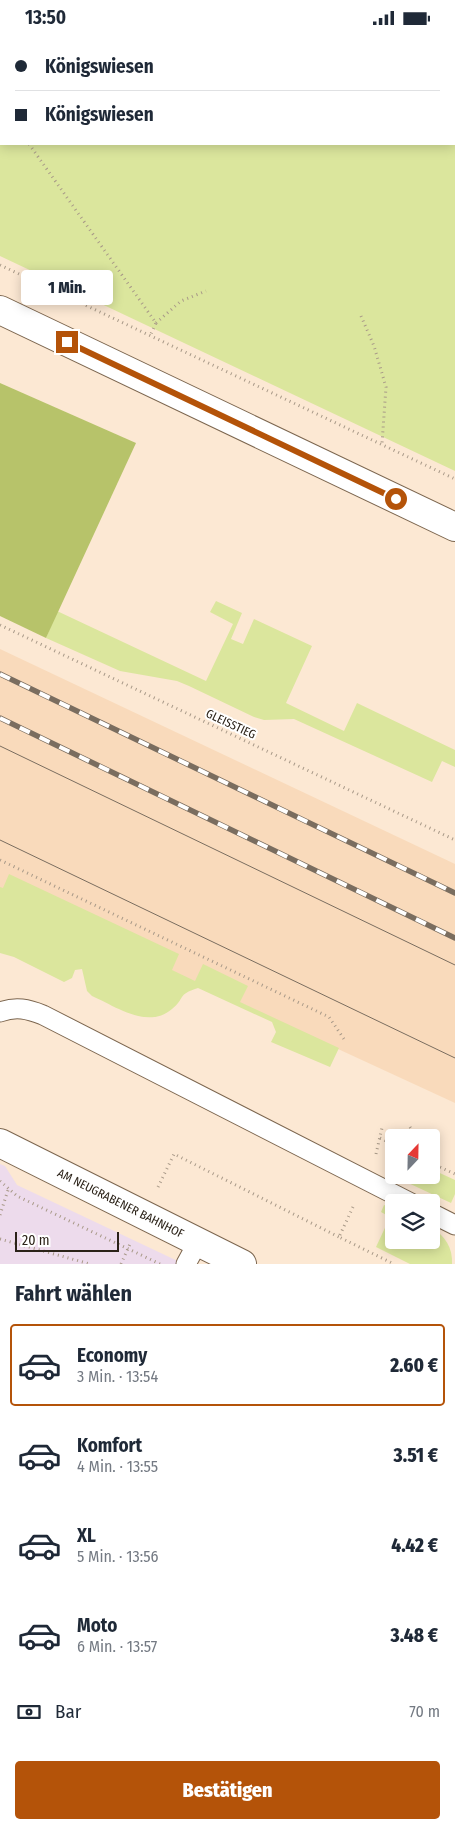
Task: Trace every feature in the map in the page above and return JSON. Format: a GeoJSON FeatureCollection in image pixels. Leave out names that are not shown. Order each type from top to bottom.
{"type":"FeatureCollection","features":[{"type":"Feature","properties":{"kind":"street"},"geometry":{"type":"LineString","coordinates":[[0,310],[455,527]]}},
{"type":"Feature","properties":{"kind":"street","name":"AM NEUGRABENER BAHNHOF"},"geometry":{"type":"LineString","coordinates":[[0,1143],[192,1253],[242,1264]]}},
{"type":"Feature","properties":{"kind":"lane"},"geometry":{"type":"LineString","coordinates":[[0,1012],[10,1008],[27,1009],[42,1015],[393,1194]]}},
{"type":"Feature","properties":{"kind":"lane"},"geometry":{"type":"LineString","coordinates":[[440,1218],[455,1225]]}},
{"type":"Feature","properties":{"kind":"path"},"geometry":{"type":"LineString","coordinates":[[30,145],[156,323]]}},
{"type":"Feature","properties":{"kind":"path"},"geometry":{"type":"LineString","coordinates":[[0,265],[455,479]]}},
{"type":"Feature","properties":{"kind":"path"},"geometry":{"type":"LineString","coordinates":[[150,336],[156,323],[181,301],[206,291]]}},
{"type":"Feature","properties":{"kind":"path"},"geometry":{"type":"LineString","coordinates":[[361,315],[374,345],[386,387],[382,445]]}},
{"type":"Feature","properties":{"kind":"path","name":"GLEISSTIEG"},"geometry":{"type":"LineString","coordinates":[[0,625],[455,840]]}},
{"type":"Feature","properties":{"kind":"path"},"geometry":{"type":"LineString","coordinates":[[0,860],[329,1017],[344,1039]]}},
{"type":"Feature","properties":{"kind":"path"},"geometry":{"type":"LineString","coordinates":[[380,1138],[385,1140]]}},
{"type":"Feature","properties":{"kind":"path"},"geometry":{"type":"LineString","coordinates":[[156,1192],[174,1154],[394,1264]]}},
{"type":"Feature","properties":{"kind":"path"},"geometry":{"type":"LineString","coordinates":[[440,1166],[455,1174]]}},
{"type":"Feature","properties":{"kind":"path"},"geometry":{"type":"LineString","coordinates":[[0,1181],[8,1190],[160,1264]]}},
{"type":"Feature","properties":{"kind":"path"},"geometry":{"type":"LineString","coordinates":[[0,1215],[8,1190]]}},
{"type":"Feature","properties":{"kind":"path"},"geometry":{"type":"LineString","coordinates":[[339,1237],[354,1207]]}},
{"type":"Feature","properties":{"kind":"path"},"geometry":{"type":"LineString","coordinates":[[0,1239],[90,1264]]}},
{"type":"Feature","properties":{"kind":"path"},"geometry":{"type":"LineString","coordinates":[[121,1264],[128,1249]]}},
{"type":"Feature","properties":{"kind":"shaded area"},"geometry":{"type":"Polygon","coordinates":[[[0,649],[455,864],[455,1103],[0,893],[0,649]]]}},
{"type":"Feature","properties":{"kind":"shaded area"},"geometry":{"type":"Polygon","coordinates":[[[0,1164],[5,1166],[17,1185],[184,1264],[0,1264],[0,1164]]]}},
{"type":"Feature","properties":{"kind":"green space"},"geometry":{"type":"Polygon","coordinates":[[[0,145],[455,145],[455,471],[0,256],[0,145]]]}},
{"type":"Feature","properties":{"kind":"green space"},"geometry":{"type":"Polygon","coordinates":[[[0,383],[136,443],[46,638],[0,616],[0,383]]]}},
{"type":"Feature","properties":{"kind":"green space"},"geometry":{"type":"Polygon","coordinates":[[[216,601],[242,613],[231,639],[243,644],[254,619],[312,646],[286,703],[344,731],[357,703],[455,750],[455,767],[442,761],[432,782],[294,719],[264,720],[254,717],[177,681],[120,671],[46,638],[57,611],[206,681],[233,624],[210,612],[216,601]]]}},
{"type":"Feature","properties":{"kind":"green space"},"geometry":{"type":"Polygon","coordinates":[[[9,874],[179,954],[172,970],[195,981],[203,964],[248,986],[240,1002],[339,1048],[330,1067],[271,1042],[276,1032],[272,1022],[198,988],[184,995],[172,1009],[163,1015],[142,1017],[121,1010],[92,996],[87,991],[82,969],[75,970],[72,978],[64,982],[14,957],[0,953],[0,887],[3,888],[9,874]]]}},
{"type":"Feature","properties":{"kind":"green space"},"geometry":{"type":"Polygon","coordinates":[[[440,1173],[455,1180],[455,1194],[451,1203],[440,1198],[440,1194],[432,1194],[410,1184],[440,1184],[440,1173]]]}},
{"type":"Feature","properties":{"kind":"green space"},"geometry":{"type":"Polygon","coordinates":[[[384,1205],[385,1205],[385,1214],[381,1212],[384,1205]]]}},
{"type":"Feature","properties":{"kind":"green space"},"geometry":{"type":"Polygon","coordinates":[[[385,1228],[385,1249],[440,1249],[440,1234],[449,1247],[452,1264],[410,1264],[376,1247],[385,1228]]]}},
{"type":"Feature","properties":{"kind":"tram line"},"geometry":{"type":"LineString","coordinates":[[0,746],[455,965]]}},
{"type":"Feature","properties":{"kind":"tram line"},"geometry":{"type":"LineString","coordinates":[[0,840],[455,1058]]}},
{"type":"Feature","properties":{"kind":"railway"},"geometry":{"type":"LineString","coordinates":[[0,674],[455,893]]}},
{"type":"Feature","properties":{"kind":"railway"},"geometry":{"type":"LineString","coordinates":[[0,718],[455,938]]}},
{"type":"Feature","properties":{"kind":"route"},"geometry":{"type":"LineString","coordinates":[[67,342],[396,499]]}}]}
